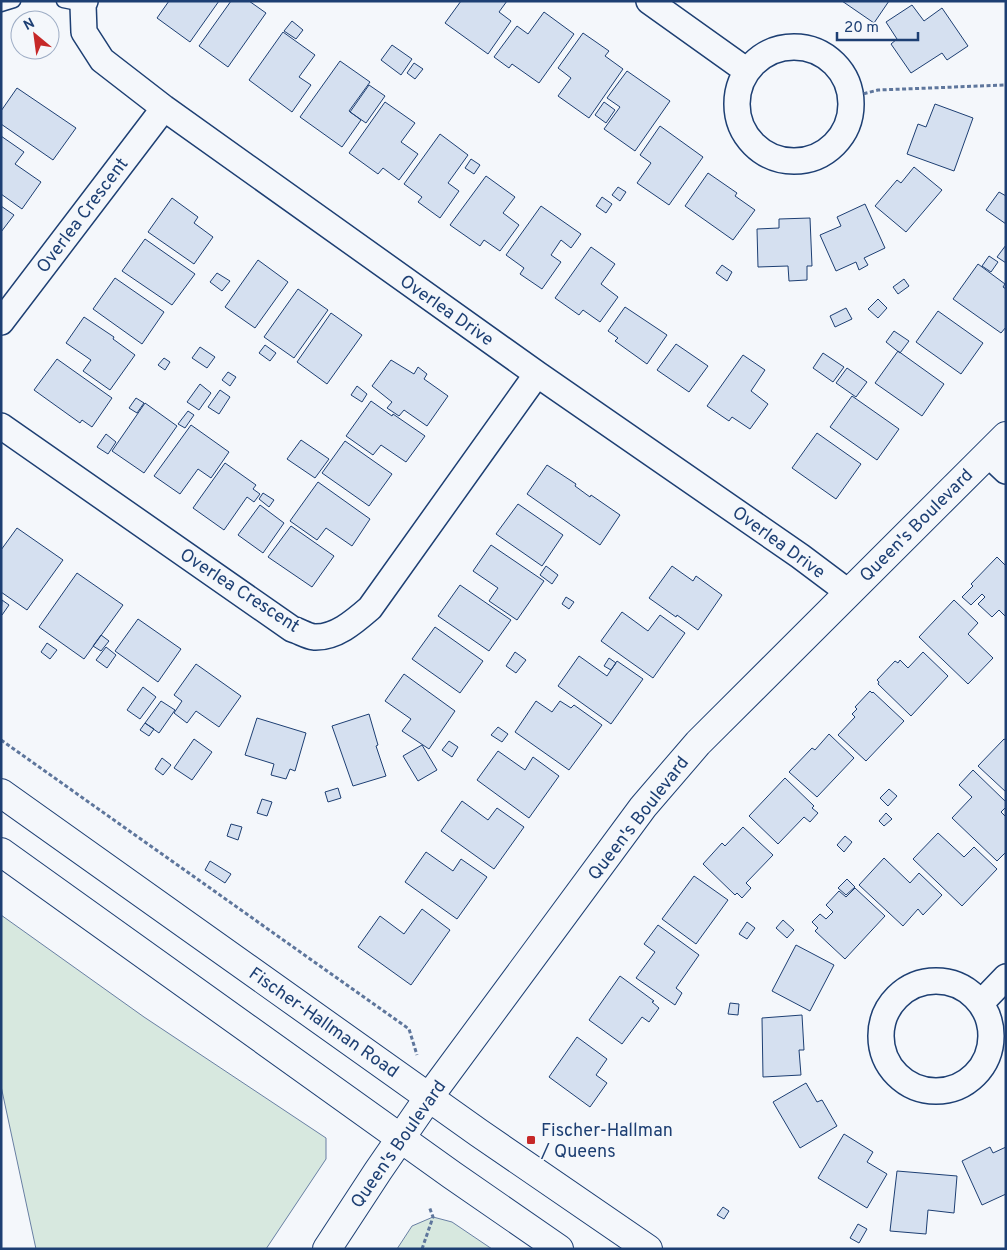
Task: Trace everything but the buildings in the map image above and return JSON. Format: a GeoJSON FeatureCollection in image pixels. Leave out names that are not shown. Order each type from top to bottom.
{"type":"FeatureCollection","features":[{"type":"Feature","properties":{"kind":"main road","name":"Queen's Boulevard"},"geometry":{"type":"LineString","coordinates":[[327,1249],[378,1170],[430,1097],[643,807],[698,742],[848,592],[1000,453]]}},
{"type":"Feature","properties":{"kind":"main road","name":"Fischer-Hallman Road"},"geometry":{"type":"LineString","coordinates":[[1,794],[648,1249]]}},
{"type":"Feature","properties":{"kind":"main road"},"geometry":{"type":"LineString","coordinates":[[1,852],[559,1249]]}},
{"type":"Feature","properties":{"kind":"street"},"geometry":{"type":"LineString","coordinates":[[650,1],[747,72]]}},
{"type":"Feature","properties":{"kind":"street","name":"Overlea Drive"},"geometry":{"type":"LineString","coordinates":[[77,3],[84,32],[102,60],[164,108],[537,374],[800,556],[848,592]]}},
{"type":"Feature","properties":{"kind":"street"},"geometry":{"type":"LineString","coordinates":[[799,47],[820,53],[836,65],[845,79],[851,97],[848,121],[839,138],[822,153],[803,160],[785,160],[766,154],[750,141],[740,124],[737,110],[738,90],[747,72],[761,57],[779,49],[799,47]]}},
{"type":"Feature","properties":{"kind":"street","name":"Overlea Crescent"},"geometry":{"type":"LineString","coordinates":[[1,322],[164,108]]}},
{"type":"Feature","properties":{"kind":"street","name":"Overlea Crescent"},"geometry":{"type":"LineString","coordinates":[[1,426],[292,629],[315,637],[334,633],[353,623],[370,608],[537,374]]}},
{"type":"Feature","properties":{"kind":"street"},"geometry":{"type":"LineString","coordinates":[[981,1003],[1006,978]]}},
{"type":"Feature","properties":{"kind":"street"},"geometry":{"type":"LineString","coordinates":[[940,980],[959,985],[981,1003],[990,1020],[992,1039],[987,1059],[976,1075],[952,1090],[932,1092],[912,1086],[896,1075],[885,1058],[881,1038],[883,1020],[892,1002],[902,992],[919,983],[940,980]]}},
{"type":"Feature","properties":{"kind":"lane"},"geometry":{"type":"LineString","coordinates":[[1,5],[14,1]]}},
{"type":"Feature","properties":{"kind":"path"},"geometry":{"type":"LineString","coordinates":[[851,97],[878,90],[1006,85]]}},
{"type":"Feature","properties":{"kind":"path"},"geometry":{"type":"LineString","coordinates":[[1,740],[409,1029],[430,1097]]}},
{"type":"Feature","properties":{"kind":"path"},"geometry":{"type":"LineString","coordinates":[[422,1249],[433,1217],[429,1206]]}},
{"type":"Feature","properties":{"kind":"shaded area"},"geometry":{"type":"Polygon","coordinates":[[[1,915],[144,1017],[326,1138],[326,1159],[266,1249],[36,1249],[1,1086],[1,915]]]}},
{"type":"Feature","properties":{"kind":"shaded area"},"geometry":{"type":"Polygon","coordinates":[[[433,1217],[452,1222],[492,1249],[397,1249],[412,1226],[433,1217]]]}},
{"type":"Feature","properties":{"kind":"place","name":"Fischer-Hallman / Queens"},"geometry":{"type":"Point","coordinates":[531,1140]}}]}
